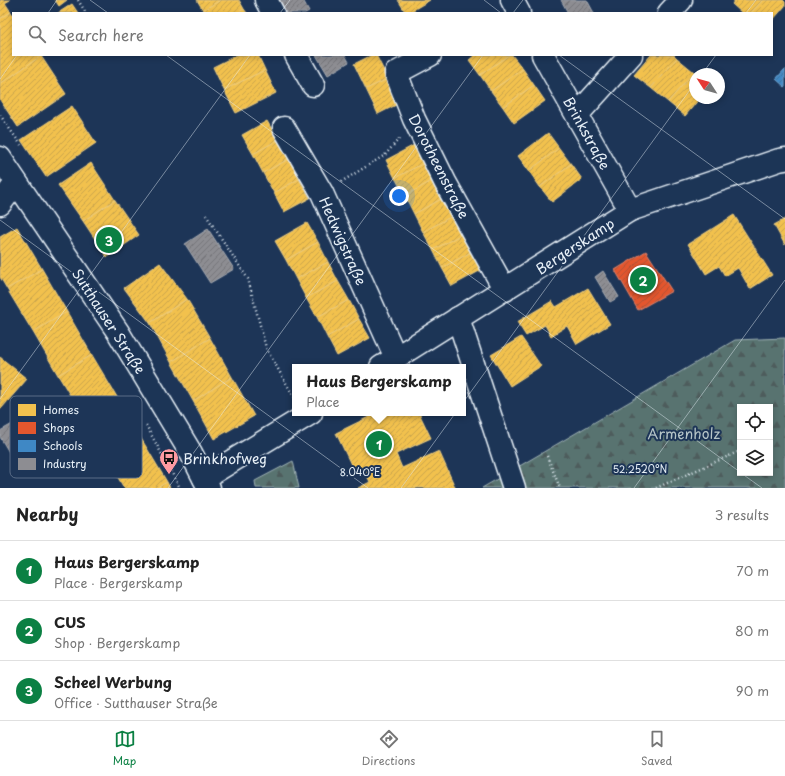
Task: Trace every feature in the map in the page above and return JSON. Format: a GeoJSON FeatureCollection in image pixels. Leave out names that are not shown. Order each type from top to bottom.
{"type":"FeatureCollection","features":[{"type":"Feature","properties":{"kind":"street"},"geometry":{"type":"LineString","coordinates":[[266,0],[272,12]]}},
{"type":"Feature","properties":{"kind":"street"},"geometry":{"type":"LineString","coordinates":[[670,12],[681,0]]}},
{"type":"Feature","properties":{"kind":"street"},"geometry":{"type":"LineString","coordinates":[[297,56],[313,85]]}},
{"type":"Feature","properties":{"kind":"street","name":"Dorotheenstraße"},"geometry":{"type":"LineString","coordinates":[[428,56],[396,73],[414,119],[445,182],[505,290]]}},
{"type":"Feature","properties":{"kind":"street","name":"Brinkstraße"},"geometry":{"type":"LineString","coordinates":[[544,56],[630,210]]}},
{"type":"Feature","properties":{"kind":"street"},"geometry":{"type":"LineString","coordinates":[[577,115],[630,56]]}},
{"type":"Feature","properties":{"kind":"street","name":"Hedwigstraße"},"geometry":{"type":"LineString","coordinates":[[284,128],[322,193],[388,362]]}},
{"type":"Feature","properties":{"kind":"street","name":"Sutthauser Straße"},"geometry":{"type":"LineString","coordinates":[[0,158],[118,332],[191,453],[206,483]]}},
{"type":"Feature","properties":{"kind":"street","name":"Bergerskamp"},"geometry":{"type":"LineString","coordinates":[[388,362],[505,290],[630,210],[785,159]]}},
{"type":"Feature","properties":{"kind":"street"},"geometry":{"type":"LineString","coordinates":[[0,204],[16,183]]}},
{"type":"Feature","properties":{"kind":"street"},"geometry":{"type":"LineString","coordinates":[[458,318],[514,488]]}},
{"type":"Feature","properties":{"kind":"street"},"geometry":{"type":"LineString","coordinates":[[206,483],[306,416]]}},
{"type":"Feature","properties":{"kind":"path"},"geometry":{"type":"LineString","coordinates":[[78,0],[85,12]]}},
{"type":"Feature","properties":{"kind":"path"},"geometry":{"type":"LineString","coordinates":[[322,193],[385,155],[414,119]]}},
{"type":"Feature","properties":{"kind":"path"},"geometry":{"type":"LineString","coordinates":[[206,215],[248,279],[266,348],[292,394]]}},
{"type":"Feature","properties":{"kind":"path"},"geometry":{"type":"LineString","coordinates":[[656,488],[737,452]]}},
{"type":"Feature","properties":{"kind":"path"},"geometry":{"type":"LineString","coordinates":[[547,456],[560,488]]}},
{"type":"Feature","properties":{"kind":"green space","name":"Armenholz"},"geometry":{"type":"Polygon","coordinates":[[[785,338],[785,488],[482,488],[735,340],[785,338]]]}},
{"type":"Feature","properties":{"kind":"green space"},"geometry":{"type":"Polygon","coordinates":[[[293,461],[299,488],[256,488],[255,481],[293,461]]]}},
{"type":"Feature","properties":{"kind":"building: Homes"},"geometry":{"type":"Polygon","coordinates":[[[0,0],[10,0],[5,3],[11,12],[0,19],[0,0]]]}},
{"type":"Feature","properties":{"kind":"building: Homes"},"geometry":{"type":"Polygon","coordinates":[[[55,0],[67,0],[59,6],[55,0]]]}},
{"type":"Feature","properties":{"kind":"building: Homes"},"geometry":{"type":"Polygon","coordinates":[[[197,0],[221,0],[203,10],[197,0]]]}},
{"type":"Feature","properties":{"kind":"building: Homes"},"geometry":{"type":"Polygon","coordinates":[[[221,0],[239,0],[244,9],[239,12],[204,12],[203,10],[221,0]]]}},
{"type":"Feature","properties":{"kind":"building: Homes"},"geometry":{"type":"Polygon","coordinates":[[[398,0],[430,0],[410,12],[405,12],[398,0]]]}},
{"type":"Feature","properties":{"kind":"building: Homes"},"geometry":{"type":"Polygon","coordinates":[[[735,0],[763,0],[752,12],[741,12],[732,4],[735,0]]]}},
{"type":"Feature","properties":{"kind":"building: Homes"},"geometry":{"type":"Polygon","coordinates":[[[763,0],[783,0],[785,2],[785,6],[773,20],[773,12],[752,12],[763,0]]]}},
{"type":"Feature","properties":{"kind":"building: Homes"},"geometry":{"type":"Polygon","coordinates":[[[72,4],[77,12],[60,12],[72,4]]]}},
{"type":"Feature","properties":{"kind":"building: Homes"},"geometry":{"type":"Polygon","coordinates":[[[244,9],[246,12],[239,12],[244,9]]]}},
{"type":"Feature","properties":{"kind":"building: Homes"},"geometry":{"type":"Polygon","coordinates":[[[11,12],[12,14],[12,56],[41,56],[0,84],[0,19],[11,12]]]}},
{"type":"Feature","properties":{"kind":"building: Homes"},"geometry":{"type":"Polygon","coordinates":[[[41,56],[66,94],[18,127],[0,100],[0,84],[41,56]]]}},
{"type":"Feature","properties":{"kind":"building: Homes"},"geometry":{"type":"Polygon","coordinates":[[[235,56],[258,56],[265,70],[224,90],[213,67],[235,56]]]}},
{"type":"Feature","properties":{"kind":"building: Homes"},"geometry":{"type":"Polygon","coordinates":[[[370,56],[376,56],[388,79],[366,89],[354,64],[370,56]]]}},
{"type":"Feature","properties":{"kind":"building: Homes"},"geometry":{"type":"Polygon","coordinates":[[[474,56],[508,56],[480,75],[469,60],[474,56]]]}},
{"type":"Feature","properties":{"kind":"building: Homes"},"geometry":{"type":"Polygon","coordinates":[[[508,56],[513,56],[523,69],[491,91],[480,75],[508,56]]]}},
{"type":"Feature","properties":{"kind":"building: Homes"},"geometry":{"type":"Polygon","coordinates":[[[650,56],[675,56],[677,58],[651,88],[634,75],[650,56]]]}},
{"type":"Feature","properties":{"kind":"building: Homes"},"geometry":{"type":"Polygon","coordinates":[[[677,58],[689,68],[689,78],[668,102],[651,88],[677,58]]]}},
{"type":"Feature","properties":{"kind":"building: Homes"},"geometry":{"type":"Polygon","coordinates":[[[523,69],[534,85],[503,107],[491,91],[523,69]]]}},
{"type":"Feature","properties":{"kind":"building: Homes"},"geometry":{"type":"Polygon","coordinates":[[[265,70],[276,93],[236,113],[224,90],[265,70]]]}},
{"type":"Feature","properties":{"kind":"building: Homes"},"geometry":{"type":"Polygon","coordinates":[[[689,78],[689,104],[695,104],[685,116],[668,102],[689,78]]]}},
{"type":"Feature","properties":{"kind":"building: Homes"},"geometry":{"type":"Polygon","coordinates":[[[388,79],[400,103],[378,114],[366,89],[388,79]]]}},
{"type":"Feature","properties":{"kind":"building: Homes"},"geometry":{"type":"Polygon","coordinates":[[[534,85],[545,101],[514,123],[503,107],[534,85]]]}},
{"type":"Feature","properties":{"kind":"building: Homes"},"geometry":{"type":"Polygon","coordinates":[[[72,106],[96,143],[46,177],[21,140],[72,106]]]}},
{"type":"Feature","properties":{"kind":"building: Homes"},"geometry":{"type":"Polygon","coordinates":[[[267,121],[278,140],[253,154],[242,135],[267,121]]]}},
{"type":"Feature","properties":{"kind":"building: Homes"},"geometry":{"type":"Polygon","coordinates":[[[548,133],[559,148],[529,171],[518,156],[548,133]]]}},
{"type":"Feature","properties":{"kind":"building: Homes"},"geometry":{"type":"Polygon","coordinates":[[[278,140],[289,159],[263,173],[253,154],[278,140]]]}},
{"type":"Feature","properties":{"kind":"building: Homes"},"geometry":{"type":"Polygon","coordinates":[[[418,143],[428,161],[395,178],[386,160],[418,143]]]}},
{"type":"Feature","properties":{"kind":"building: Homes"},"geometry":{"type":"Polygon","coordinates":[[[559,148],[571,164],[540,187],[529,171],[559,148]]]}},
{"type":"Feature","properties":{"kind":"building: Homes"},"geometry":{"type":"Polygon","coordinates":[[[289,159],[299,179],[274,193],[263,173],[289,159]]]}},
{"type":"Feature","properties":{"kind":"building: Homes"},"geometry":{"type":"Polygon","coordinates":[[[428,161],[437,178],[405,196],[395,178],[428,161]]]}},
{"type":"Feature","properties":{"kind":"building: Homes"},"geometry":{"type":"Polygon","coordinates":[[[91,163],[115,200],[83,221],[58,185],[91,163]]]}},
{"type":"Feature","properties":{"kind":"building: Homes"},"geometry":{"type":"Polygon","coordinates":[[[571,164],[582,179],[552,202],[540,187],[571,164]]]}},
{"type":"Feature","properties":{"kind":"building: Homes"},"geometry":{"type":"Polygon","coordinates":[[[437,178],[447,196],[414,214],[405,196],[437,178]]]}},
{"type":"Feature","properties":{"kind":"building: Homes"},"geometry":{"type":"Polygon","coordinates":[[[299,179],[310,198],[284,212],[274,193],[299,179]]]}},
{"type":"Feature","properties":{"kind":"building: Homes"},"geometry":{"type":"Polygon","coordinates":[[[447,196],[456,214],[423,232],[414,214],[447,196]]]}},
{"type":"Feature","properties":{"kind":"building: Homes"},"geometry":{"type":"Polygon","coordinates":[[[115,200],[139,235],[107,257],[83,221],[115,200]]]}},
{"type":"Feature","properties":{"kind":"building: Homes"},"geometry":{"type":"Polygon","coordinates":[[[456,214],[466,232],[433,250],[423,232],[456,214]]]}},
{"type":"Feature","properties":{"kind":"building: Homes"},"geometry":{"type":"Polygon","coordinates":[[[734,215],[772,275],[750,289],[738,268],[725,276],[719,266],[706,274],[688,244],[734,215]]]}},
{"type":"Feature","properties":{"kind":"building: Homes"},"geometry":{"type":"Polygon","coordinates":[[[785,219],[785,245],[774,225],[785,219]]]}},
{"type":"Feature","properties":{"kind":"building: Homes"},"geometry":{"type":"Polygon","coordinates":[[[307,223],[318,242],[286,260],[275,241],[307,223]]]}},
{"type":"Feature","properties":{"kind":"building: Homes"},"geometry":{"type":"Polygon","coordinates":[[[17,227],[42,269],[7,289],[0,277],[0,237],[17,227]]]}},
{"type":"Feature","properties":{"kind":"building: Homes"},"geometry":{"type":"Polygon","coordinates":[[[466,232],[475,250],[442,268],[433,250],[466,232]]]}},
{"type":"Feature","properties":{"kind":"building: Homes"},"geometry":{"type":"Polygon","coordinates":[[[318,242],[328,262],[296,279],[286,260],[318,242]]]}},
{"type":"Feature","properties":{"kind":"building: Homes"},"geometry":{"type":"Polygon","coordinates":[[[475,250],[485,268],[452,286],[442,268],[475,250]]]}},
{"type":"Feature","properties":{"kind":"building: Homes"},"geometry":{"type":"Polygon","coordinates":[[[328,262],[338,281],[306,298],[296,279],[328,262]]]}},
{"type":"Feature","properties":{"kind":"building: Homes"},"geometry":{"type":"Polygon","coordinates":[[[160,263],[187,299],[150,323],[124,288],[160,263]]]}},
{"type":"Feature","properties":{"kind":"building: Homes"},"geometry":{"type":"Polygon","coordinates":[[[42,269],[67,312],[33,332],[7,289],[42,269]]]}},
{"type":"Feature","properties":{"kind":"building: Homes"},"geometry":{"type":"Polygon","coordinates":[[[338,281],[349,300],[317,317],[306,298],[338,281]]]}},
{"type":"Feature","properties":{"kind":"building: Homes"},"geometry":{"type":"Polygon","coordinates":[[[588,288],[610,324],[577,344],[567,326],[551,336],[545,325],[526,336],[517,322],[552,301],[556,307],[588,288]]]}},
{"type":"Feature","properties":{"kind":"building: Homes"},"geometry":{"type":"Polygon","coordinates":[[[187,299],[210,338],[171,362],[150,323],[187,299]]]}},
{"type":"Feature","properties":{"kind":"building: Homes"},"geometry":{"type":"Polygon","coordinates":[[[349,300],[359,319],[327,337],[317,317],[349,300]]]}},
{"type":"Feature","properties":{"kind":"building: Homes"},"geometry":{"type":"Polygon","coordinates":[[[67,312],[92,355],[58,375],[33,332],[67,312]]]}},
{"type":"Feature","properties":{"kind":"building: Homes"},"geometry":{"type":"Polygon","coordinates":[[[359,319],[370,338],[337,356],[327,337],[359,319]]]}},
{"type":"Feature","properties":{"kind":"building: Homes"},"geometry":{"type":"Polygon","coordinates":[[[521,337],[541,366],[510,386],[491,355],[521,337]]]}},
{"type":"Feature","properties":{"kind":"building: Homes"},"geometry":{"type":"Polygon","coordinates":[[[210,338],[232,377],[193,401],[171,362],[210,338]]]}},
{"type":"Feature","properties":{"kind":"building: Homes"},"geometry":{"type":"Polygon","coordinates":[[[92,355],[116,396],[70,396],[58,375],[92,355]]]}},
{"type":"Feature","properties":{"kind":"building: Homes"},"geometry":{"type":"Polygon","coordinates":[[[0,357],[27,379],[12,396],[10,396],[10,399],[1,409],[0,357]]]}},
{"type":"Feature","properties":{"kind":"building: Homes"},"geometry":{"type":"Polygon","coordinates":[[[232,377],[254,416],[214,439],[193,401],[232,377]]]}},
{"type":"Feature","properties":{"kind":"building: Homes"},"geometry":{"type":"Polygon","coordinates":[[[371,416],[420,416],[431,438],[396,454],[402,468],[439,451],[455,487],[358,488],[370,482],[363,467],[354,471],[336,433],[371,416]]]}},
{"type":"Feature","properties":{"kind":"building: Homes"},"geometry":{"type":"Polygon","coordinates":[[[142,440],[167,482],[157,488],[124,488],[118,478],[142,478],[142,440]]]}},
{"type":"Feature","properties":{"kind":"building: Homes"},"geometry":{"type":"Polygon","coordinates":[[[167,482],[170,488],[157,488],[167,482]]]}},
{"type":"Feature","properties":{"kind":"building: Shops"},"geometry":{"type":"Polygon","coordinates":[[[646,251],[672,291],[638,310],[615,270],[646,251]]]}},
{"type":"Feature","properties":{"kind":"building: Schools"},"geometry":{"type":"Polygon","coordinates":[[[785,69],[785,87],[776,79],[785,69]]]}},
{"type":"Feature","properties":{"kind":"building: Industry"},"geometry":{"type":"Polygon","coordinates":[[[276,0],[303,0],[309,11],[307,12],[282,12],[276,0]]]}},
{"type":"Feature","properties":{"kind":"building: Industry"},"geometry":{"type":"Polygon","coordinates":[[[561,0],[587,0],[593,12],[567,12],[561,0]]]}},
{"type":"Feature","properties":{"kind":"building: Industry"},"geometry":{"type":"Polygon","coordinates":[[[317,56],[346,56],[349,62],[328,75],[317,56]]]}},
{"type":"Feature","properties":{"kind":"building: Industry"},"geometry":{"type":"Polygon","coordinates":[[[208,229],[234,269],[210,283],[185,244],[208,229]]]}},
{"type":"Feature","properties":{"kind":"building: Industry"},"geometry":{"type":"Polygon","coordinates":[[[603,271],[619,297],[610,302],[595,277],[603,271]]]}},
{"type":"Feature","properties":{"kind":"building: Industry"},"geometry":{"type":"Polygon","coordinates":[[[10,425],[10,454],[0,437],[0,431],[10,425]]]}},
{"type":"Feature","properties":{"kind":"place","name":"Scheel Werbung"},"geometry":{"type":"Point","coordinates":[109,240]}},
{"type":"Feature","properties":{"kind":"place","name":"CUS"},"geometry":{"type":"Point","coordinates":[643,280]}},
{"type":"Feature","properties":{"kind":"place","name":"Haus Bergerskamp"},"geometry":{"type":"Point","coordinates":[379,444]}},
{"type":"Feature","properties":{"kind":"place","name":"Brinkhofweg"},"geometry":{"type":"Point","coordinates":[169,475]}}]}
